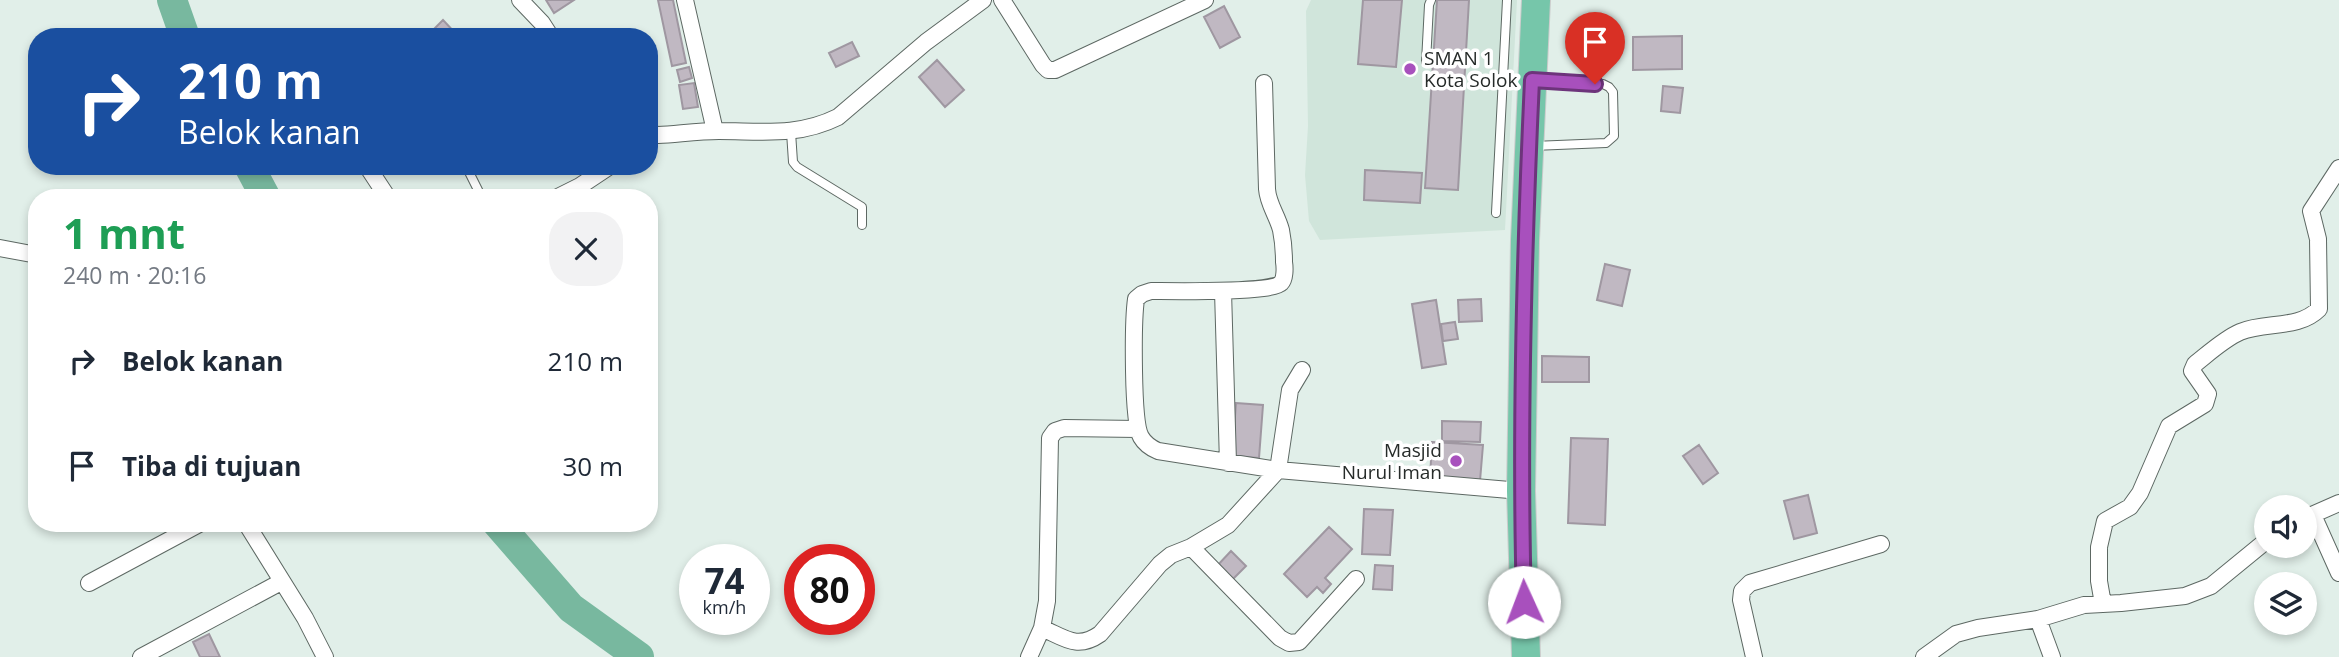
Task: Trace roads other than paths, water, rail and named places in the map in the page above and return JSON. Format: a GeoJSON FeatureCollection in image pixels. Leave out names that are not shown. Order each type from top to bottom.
{"type":"FeatureCollection","features":[{"type":"Feature","properties":{"kind":"highway"},"geometry":{"type":"LineString","coordinates":[[1526,657],[1521,491],[1525,240],[1536,0]]}},
{"type":"Feature","properties":{"kind":"street"},"geometry":{"type":"LineString","coordinates":[[520,0],[545,28]]}},
{"type":"Feature","properties":{"kind":"street"},"geometry":{"type":"LineString","coordinates":[[685,0],[715,131]]}},
{"type":"Feature","properties":{"kind":"street"},"geometry":{"type":"LineString","coordinates":[[658,136],[715,131],[790,132],[822,125],[838,117],[926,42],[983,0]]}},
{"type":"Feature","properties":{"kind":"street"},"geometry":{"type":"LineString","coordinates":[[1002,0],[1048,70],[1061,68],[1205,0]]}},
{"type":"Feature","properties":{"kind":"street"},"geometry":{"type":"LineString","coordinates":[[1264,83],[1268,198],[1281,229],[1283,281],[1280,285],[1271,287],[1152,291],[1136,299],[1135,395],[1138,429],[1149,447],[1158,451],[1278,470],[1521,491]]}},
{"type":"Feature","properties":{"kind":"street"},"geometry":{"type":"LineString","coordinates":[[2103,604],[2099,581],[2101,531],[2105,521],[2130,506],[2140,493],[2169,426],[2205,404],[2208,394],[2194,376],[2192,368],[2240,332],[2292,323],[2319,309],[2318,239],[2311,211],[2339,169]]}},
{"type":"Feature","properties":{"kind":"street"},"geometry":{"type":"LineString","coordinates":[[574,189],[596,175]]}},
{"type":"Feature","properties":{"kind":"street"},"geometry":{"type":"LineString","coordinates":[[0,248],[28,253]]}},
{"type":"Feature","properties":{"kind":"street"},"geometry":{"type":"LineString","coordinates":[[1223,290],[1228,463]]}},
{"type":"Feature","properties":{"kind":"street"},"geometry":{"type":"LineString","coordinates":[[1042,628],[1071,641],[1085,642],[1093,639],[1160,564],[1234,519],[1278,470],[1290,390],[1302,370]]}},
{"type":"Feature","properties":{"kind":"street"},"geometry":{"type":"LineString","coordinates":[[1029,657],[1042,628],[1047,590],[1050,438],[1064,428],[1138,429]]}},
{"type":"Feature","properties":{"kind":"street"},"geometry":{"type":"LineString","coordinates":[[2317,513],[2339,503]]}},
{"type":"Feature","properties":{"kind":"street"},"geometry":{"type":"LineString","coordinates":[[89,583],[184,532]]}},
{"type":"Feature","properties":{"kind":"street"},"geometry":{"type":"LineString","coordinates":[[251,532],[305,618],[325,657]]}},
{"type":"Feature","properties":{"kind":"street"},"geometry":{"type":"LineString","coordinates":[[2317,532],[2339,573]]}},
{"type":"Feature","properties":{"kind":"street"},"geometry":{"type":"LineString","coordinates":[[1754,657],[1741,600],[1742,591],[1750,583],[1881,544]]}},
{"type":"Feature","properties":{"kind":"street"},"geometry":{"type":"LineString","coordinates":[[1191,547],[1280,638],[1289,643],[1299,642],[1356,579]]}},
{"type":"Feature","properties":{"kind":"street"},"geometry":{"type":"LineString","coordinates":[[1924,657],[1956,634],[1978,628],[2038,620],[2084,605],[2185,596],[2211,586],[2254,551]]}},
{"type":"Feature","properties":{"kind":"street"},"geometry":{"type":"LineString","coordinates":[[141,657],[281,582]]}},
{"type":"Feature","properties":{"kind":"street"},"geometry":{"type":"LineString","coordinates":[[2038,620],[2052,657]]}},
{"type":"Feature","properties":{"kind":"lane"},"geometry":{"type":"LineString","coordinates":[[1426,62],[1431,0]]}},
{"type":"Feature","properties":{"kind":"lane"},"geometry":{"type":"LineString","coordinates":[[1496,212],[1507,0]]}},
{"type":"Feature","properties":{"kind":"lane"},"geometry":{"type":"LineString","coordinates":[[1503,82],[1532,80],[1603,85],[1613,92],[1614,136],[1606,144],[1529,146]]}},
{"type":"Feature","properties":{"kind":"lane"},"geometry":{"type":"LineString","coordinates":[[790,132],[793,162],[802,171],[862,207],[862,225]]}},
{"type":"Feature","properties":{"kind":"waterway"},"geometry":{"type":"LineString","coordinates":[[172,0],[182,28]]}},
{"type":"Feature","properties":{"kind":"waterway"},"geometry":{"type":"LineString","coordinates":[[254,175],[261,189]]}},
{"type":"Feature","properties":{"kind":"waterway"},"geometry":{"type":"LineString","coordinates":[[505,532],[571,608],[639,657]]}},
{"type":"Feature","properties":{"kind":"place","name":"SMAN 1 Kota Solok"},"geometry":{"type":"Point","coordinates":[1410,69]}},
{"type":"Feature","properties":{"kind":"place","name":"Masjid Nurul Iman"},"geometry":{"type":"Point","coordinates":[1456,461]}}]}
